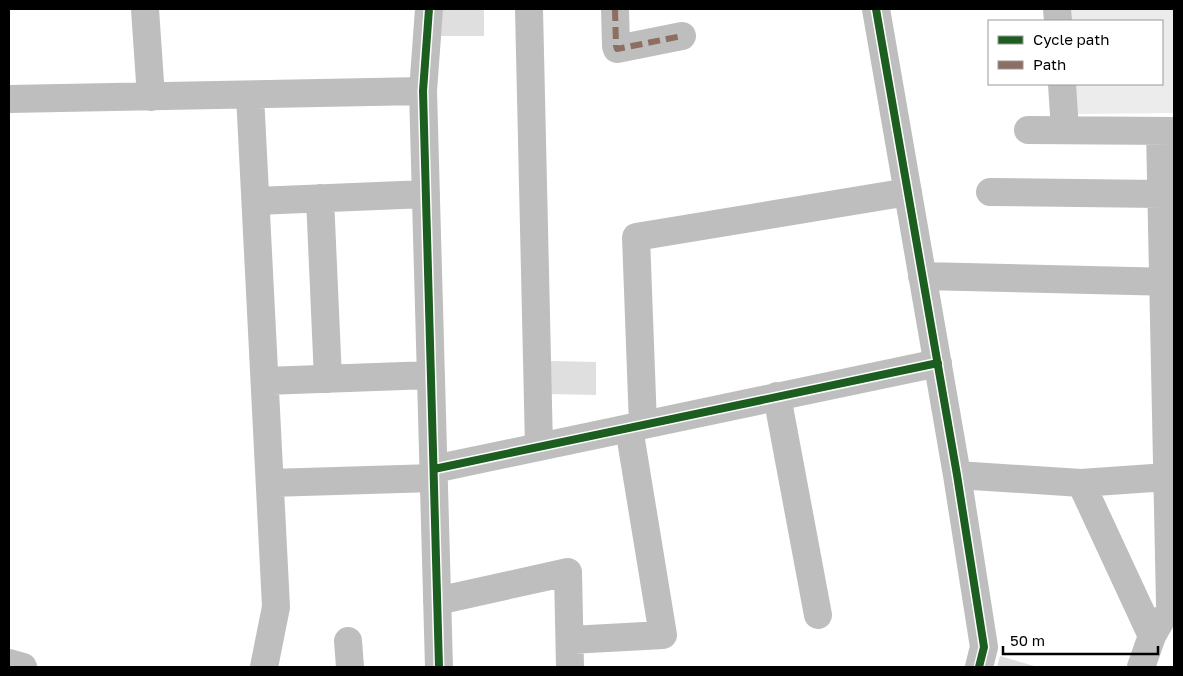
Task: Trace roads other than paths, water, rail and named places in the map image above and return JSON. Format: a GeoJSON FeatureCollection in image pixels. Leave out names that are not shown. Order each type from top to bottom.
{"type":"FeatureCollection","features":[{"type":"Feature","properties":{"kind":"street"},"geometry":{"type":"LineString","coordinates":[[145,9],[151,96]]}},
{"type":"Feature","properties":{"kind":"street"},"geometry":{"type":"LineString","coordinates":[[428,9],[423,91],[439,667]]}},
{"type":"Feature","properties":{"kind":"street"},"geometry":{"type":"LineString","coordinates":[[529,9],[539,447]]}},
{"type":"Feature","properties":{"kind":"street"},"geometry":{"type":"LineString","coordinates":[[615,9],[617,48],[682,36]]}},
{"type":"Feature","properties":{"kind":"street"},"geometry":{"type":"LineString","coordinates":[[876,9],[957,475],[984,647],[980,667]]}},
{"type":"Feature","properties":{"kind":"street"},"geometry":{"type":"LineString","coordinates":[[1062,85],[1065,130]]}},
{"type":"Feature","properties":{"kind":"street"},"geometry":{"type":"LineString","coordinates":[[9,99],[423,91]]}},
{"type":"Feature","properties":{"kind":"street"},"geometry":{"type":"LineString","coordinates":[[250,95],[276,607],[264,667]]}},
{"type":"Feature","properties":{"kind":"street"},"geometry":{"type":"LineString","coordinates":[[1028,130],[1167,131],[1161,194],[1169,282],[1167,477],[1172,600],[1163,636],[1141,667]]}},
{"type":"Feature","properties":{"kind":"street"},"geometry":{"type":"LineString","coordinates":[[570,640],[663,636],[636,426],[636,237],[908,192]]}},
{"type":"Feature","properties":{"kind":"street"},"geometry":{"type":"LineString","coordinates":[[990,192],[1161,194]]}},
{"type":"Feature","properties":{"kind":"street"},"geometry":{"type":"LineString","coordinates":[[256,201],[426,194]]}},
{"type":"Feature","properties":{"kind":"street"},"geometry":{"type":"LineString","coordinates":[[320,198],[328,379]]}},
{"type":"Feature","properties":{"kind":"street"},"geometry":{"type":"LineString","coordinates":[[922,276],[1169,282]]}},
{"type":"Feature","properties":{"kind":"street"},"geometry":{"type":"LineString","coordinates":[[270,483],[434,473],[539,447],[938,363]]}},
{"type":"Feature","properties":{"kind":"street"},"geometry":{"type":"LineString","coordinates":[[265,381],[431,375]]}},
{"type":"Feature","properties":{"kind":"street"},"geometry":{"type":"LineString","coordinates":[[777,396],[818,615]]}},
{"type":"Feature","properties":{"kind":"street"},"geometry":{"type":"LineString","coordinates":[[957,475],[1081,482],[1167,477]]}},
{"type":"Feature","properties":{"kind":"street"},"geometry":{"type":"LineString","coordinates":[[1081,482],[1163,636]]}},
{"type":"Feature","properties":{"kind":"street"},"geometry":{"type":"LineString","coordinates":[[437,600],[568,572],[570,667]]}},
{"type":"Feature","properties":{"kind":"street"},"geometry":{"type":"LineString","coordinates":[[348,640],[350,667]]}},
{"type":"Feature","properties":{"kind":"street"},"geometry":{"type":"LineString","coordinates":[[9,664],[23,667]]}}]}
